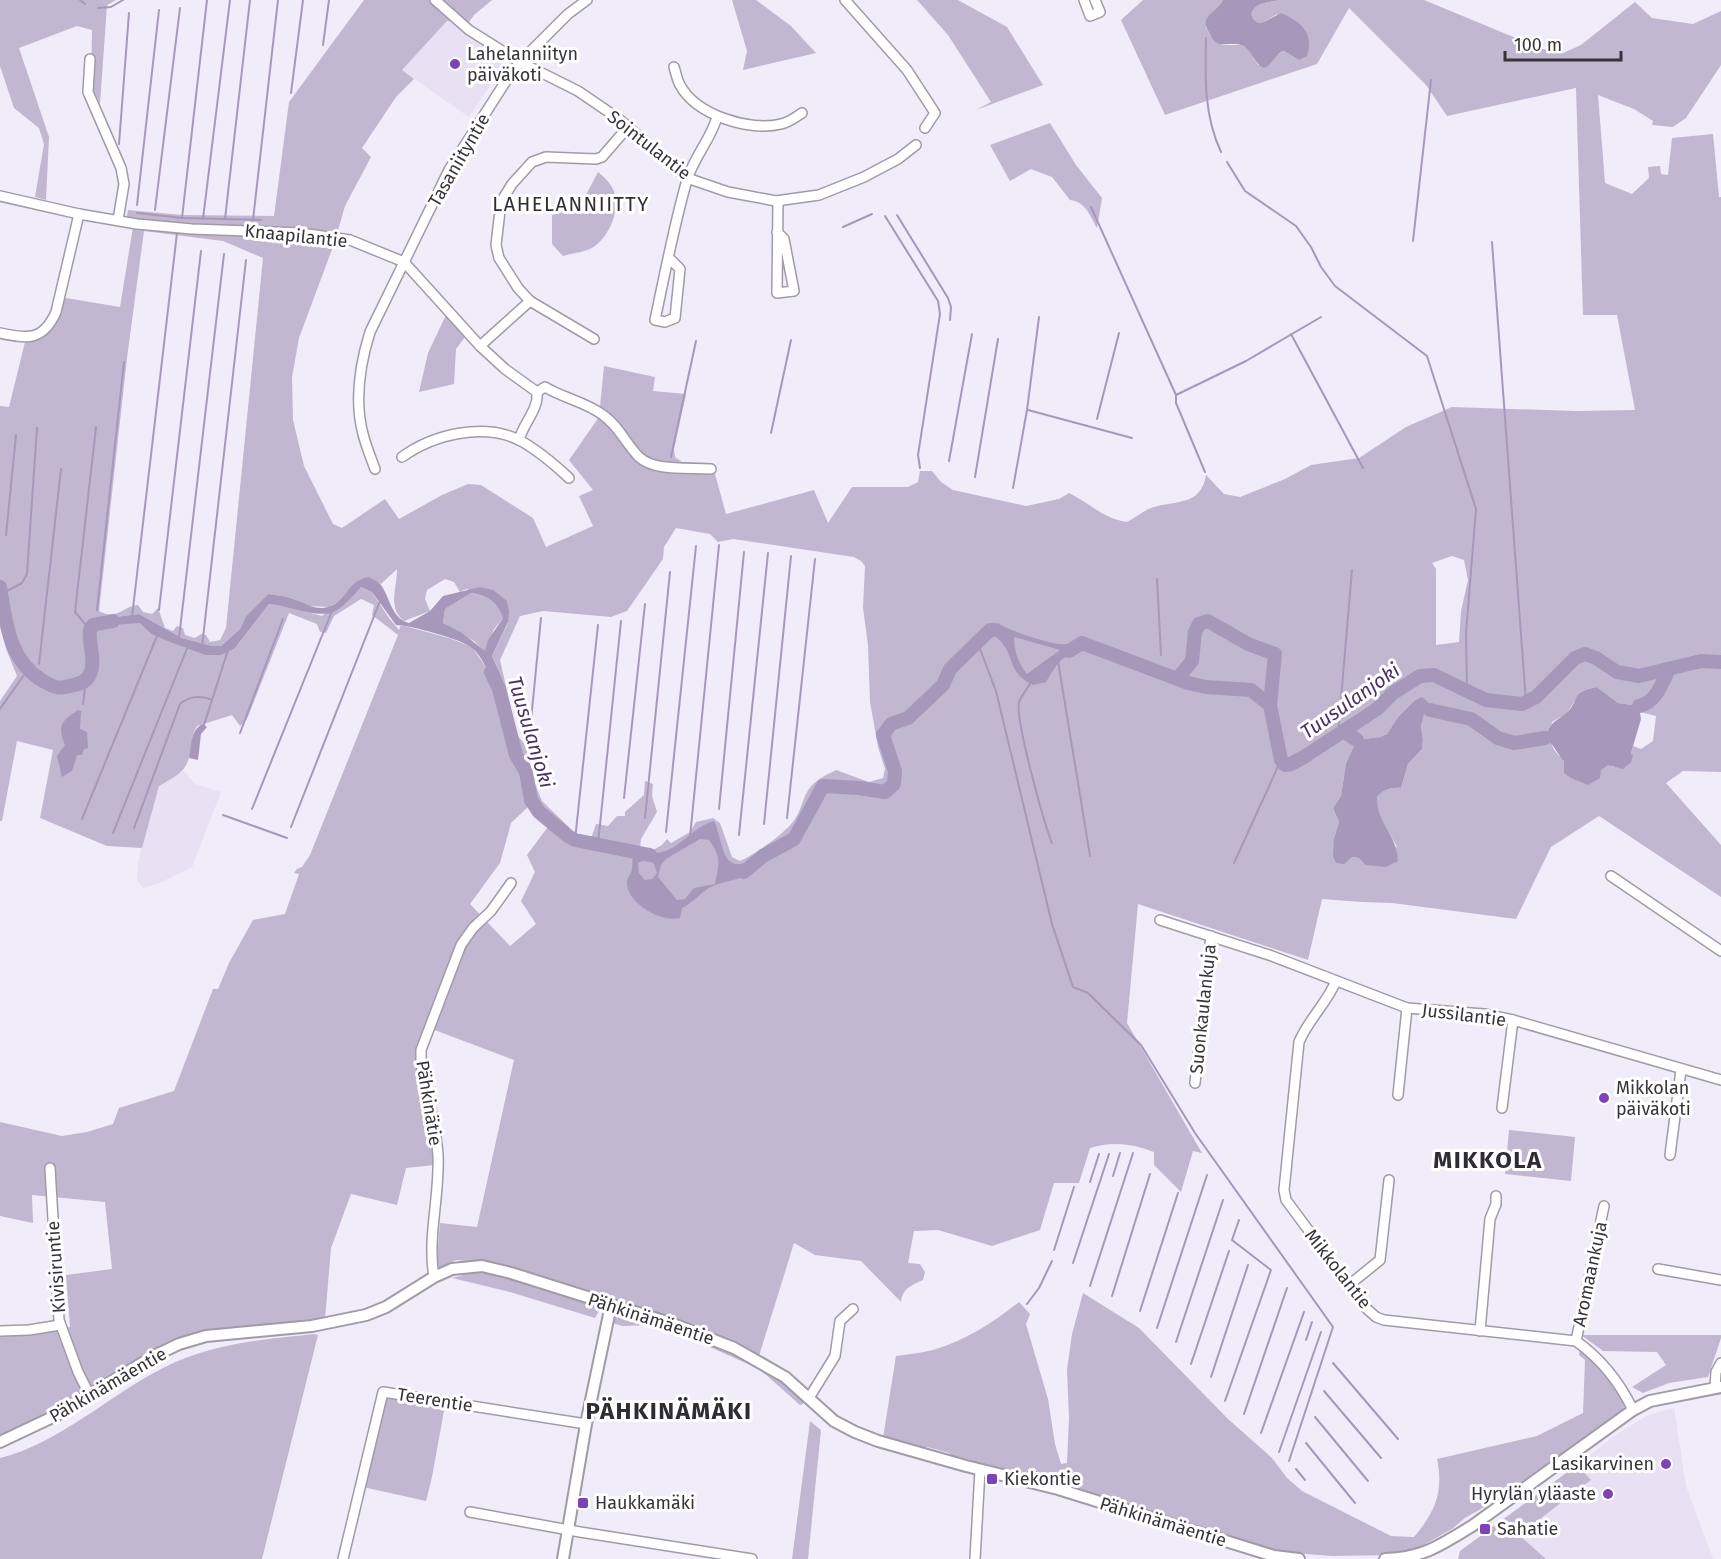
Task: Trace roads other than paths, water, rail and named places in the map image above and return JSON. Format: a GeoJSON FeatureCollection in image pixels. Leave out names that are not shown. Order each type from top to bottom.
{"type":"FeatureCollection","features":[{"type":"Feature","properties":{"kind":"street","name":"Sointulantie"},"geometry":{"type":"LineString","coordinates":[[435,0],[469,30],[520,62],[578,91],[628,127],[687,178],[728,192],[778,201],[819,195],[864,177],[898,159],[916,145]]}},
{"type":"Feature","properties":{"kind":"street","name":"Tasaniityntie"},"geometry":{"type":"LineString","coordinates":[[375,470],[362,432],[359,390],[362,360],[370,332],[449,170],[520,62],[568,14],[587,0]]}},
{"type":"Feature","properties":{"kind":"street"},"geometry":{"type":"LineString","coordinates":[[845,0],[907,70],[935,113],[925,128]]}},
{"type":"Feature","properties":{"kind":"street"},"geometry":{"type":"LineString","coordinates":[[1084,0],[1090,16],[1100,12],[1095,0]]}},
{"type":"Feature","properties":{"kind":"street"},"geometry":{"type":"LineString","coordinates":[[90,59],[88,92],[121,168],[124,184],[118,220]]}},
{"type":"Feature","properties":{"kind":"street"},"geometry":{"type":"LineString","coordinates":[[674,67],[680,86],[690,97],[717,117],[764,126],[782,124],[802,113]]}},
{"type":"Feature","properties":{"kind":"street"},"geometry":{"type":"LineString","coordinates":[[669,258],[680,270],[675,318],[665,322],[655,320],[687,178],[717,117]]}},
{"type":"Feature","properties":{"kind":"street"},"geometry":{"type":"LineString","coordinates":[[594,339],[530,302],[518,288],[499,258],[496,245],[501,202],[512,184],[532,162],[546,157],[596,159],[602,157],[628,127]]}},
{"type":"Feature","properties":{"kind":"street","name":"Knaapilantie"},"geometry":{"type":"LineString","coordinates":[[0,196],[79,214],[137,224],[192,229],[301,233],[350,240],[404,262],[480,346],[505,369],[537,392]]}},
{"type":"Feature","properties":{"kind":"street"},"geometry":{"type":"LineString","coordinates":[[777,232],[784,239],[794,291],[777,292],[777,232],[778,201]]}},
{"type":"Feature","properties":{"kind":"street"},"geometry":{"type":"LineString","coordinates":[[0,333],[26,339],[42,333],[50,325],[60,297],[79,214]]}},
{"type":"Feature","properties":{"kind":"street"},"geometry":{"type":"LineString","coordinates":[[480,346],[530,302]]}},
{"type":"Feature","properties":{"kind":"street"},"geometry":{"type":"LineString","coordinates":[[519,440],[538,401],[537,392],[545,387],[602,414],[613,423],[639,457],[647,463],[664,468],[711,469]]}},
{"type":"Feature","properties":{"kind":"street"},"geometry":{"type":"LineString","coordinates":[[402,457],[436,438],[465,432],[495,434],[519,440],[569,477]]}},
{"type":"Feature","properties":{"kind":"street"},"geometry":{"type":"LineString","coordinates":[[1611,876],[1721,951]]}},
{"type":"Feature","properties":{"kind":"street","name":"Pähkinätie"},"geometry":{"type":"LineString","coordinates":[[435,1277],[431,1259],[438,1154],[421,1063],[421,1050],[461,945],[473,928],[491,911],[511,883]]}},
{"type":"Feature","properties":{"kind":"street","name":"Jussilantie"},"geometry":{"type":"LineString","coordinates":[[1160,920],[1272,956],[1407,1008],[1484,1014],[1514,1020],[1721,1080]]}},
{"type":"Feature","properties":{"kind":"street","name":"Suonkaulankuja"},"geometry":{"type":"LineString","coordinates":[[1195,1083],[1211,936]]}},
{"type":"Feature","properties":{"kind":"street","name":"Mikkolantie"},"geometry":{"type":"LineString","coordinates":[[1336,981],[1332,992],[1302,1033],[1299,1042],[1284,1195],[1367,1309],[1376,1317],[1384,1320],[1576,1341]]}},
{"type":"Feature","properties":{"kind":"street"},"geometry":{"type":"LineString","coordinates":[[1398,1095],[1407,1008]]}},
{"type":"Feature","properties":{"kind":"street"},"geometry":{"type":"LineString","coordinates":[[1502,1108],[1514,1020]]}},
{"type":"Feature","properties":{"kind":"street"},"geometry":{"type":"LineString","coordinates":[[1670,1155],[1681,1070]]}},
{"type":"Feature","properties":{"kind":"street","name":"Kivisiruntie"},"geometry":{"type":"LineString","coordinates":[[50,1168],[60,1325],[90,1396]]}},
{"type":"Feature","properties":{"kind":"street"},"geometry":{"type":"LineString","coordinates":[[1349,1285],[1380,1260],[1389,1180]]}},
{"type":"Feature","properties":{"kind":"street"},"geometry":{"type":"LineString","coordinates":[[1480,1331],[1490,1219],[1496,1204],[1496,1196]]}},
{"type":"Feature","properties":{"kind":"street","name":"Aromaankuja"},"geometry":{"type":"LineString","coordinates":[[1576,1341],[1604,1206]]}},
{"type":"Feature","properties":{"kind":"street","name":"Pähkinämäentie"},"geometry":{"type":"LineString","coordinates":[[0,1442],[57,1415],[154,1356],[179,1344],[207,1336],[312,1326],[366,1315],[386,1307],[452,1269],[482,1266],[672,1324],[734,1348],[785,1377],[834,1420],[878,1441],[1058,1489],[1274,1556],[1299,1559]]}},
{"type":"Feature","properties":{"kind":"street"},"geometry":{"type":"LineString","coordinates":[[1658,1269],[1721,1280]]}},
{"type":"Feature","properties":{"kind":"street"},"geometry":{"type":"LineString","coordinates":[[563,1559],[586,1424],[611,1305]]}},
{"type":"Feature","properties":{"kind":"street"},"geometry":{"type":"LineString","coordinates":[[809,1398],[835,1356],[840,1321],[853,1309]]}},
{"type":"Feature","properties":{"kind":"street"},"geometry":{"type":"LineString","coordinates":[[0,1331],[29,1330],[60,1325]]}},
{"type":"Feature","properties":{"kind":"street"},"geometry":{"type":"LineString","coordinates":[[1576,1341],[1602,1364],[1633,1410]]}},
{"type":"Feature","properties":{"kind":"street"},"geometry":{"type":"LineString","coordinates":[[1385,1559],[1424,1556],[1472,1526],[1633,1410],[1650,1401],[1718,1387],[1716,1372],[1721,1363]]}},
{"type":"Feature","properties":{"kind":"street","name":"Teerentie"},"geometry":{"type":"LineString","coordinates":[[343,1559],[383,1392],[586,1424]]}},
{"type":"Feature","properties":{"kind":"street"},"geometry":{"type":"LineString","coordinates":[[975,1559],[980,1470]]}},
{"type":"Feature","properties":{"kind":"street"},"geometry":{"type":"LineString","coordinates":[[470,1512],[752,1559]]}},
{"type":"Feature","properties":{"kind":"waterway"},"geometry":{"type":"LineString","coordinates":[[80,0],[85,4]]}},
{"type":"Feature","properties":{"kind":"waterway"},"geometry":{"type":"LineString","coordinates":[[98,8],[111,7],[123,0]]}},
{"type":"Feature","properties":{"kind":"waterway"},"geometry":{"type":"LineString","coordinates":[[182,218],[207,0]]}},
{"type":"Feature","properties":{"kind":"waterway"},"geometry":{"type":"LineString","coordinates":[[203,219],[230,0]]}},
{"type":"Feature","properties":{"kind":"waterway"},"geometry":{"type":"LineString","coordinates":[[225,219],[250,0]]}},
{"type":"Feature","properties":{"kind":"waterway"},"geometry":{"type":"LineString","coordinates":[[253,220],[278,0]]}},
{"type":"Feature","properties":{"kind":"waterway"},"geometry":{"type":"LineString","coordinates":[[291,93],[303,0]]}},
{"type":"Feature","properties":{"kind":"waterway"},"geometry":{"type":"LineString","coordinates":[[323,45],[329,0]]}},
{"type":"Feature","properties":{"kind":"waterway"},"geometry":{"type":"LineString","coordinates":[[155,210],[180,8]]}},
{"type":"Feature","properties":{"kind":"waterway"},"geometry":{"type":"LineString","coordinates":[[137,205],[159,10]]}},
{"type":"Feature","properties":{"kind":"waterway"},"geometry":{"type":"LineString","coordinates":[[119,144],[129,13]]}},
{"type":"Feature","properties":{"kind":"waterway"},"geometry":{"type":"LineString","coordinates":[[1206,38],[1206,82],[1209,111],[1211,125],[1221,152]]}},
{"type":"Feature","properties":{"kind":"waterway"},"geometry":{"type":"LineString","coordinates":[[1413,241],[1431,80]]}},
{"type":"Feature","properties":{"kind":"waterway"},"geometry":{"type":"LineString","coordinates":[[1227,162],[1245,191],[1296,226],[1335,286],[1427,356],[1476,509],[1466,633],[1467,690]]}},
{"type":"Feature","properties":{"kind":"waterway"},"geometry":{"type":"LineString","coordinates":[[1091,207],[1176,395],[1246,361],[1321,317]]}},
{"type":"Feature","properties":{"kind":"waterway"},"geometry":{"type":"LineString","coordinates":[[137,213],[182,218],[261,220]]}},
{"type":"Feature","properties":{"kind":"waterway"},"geometry":{"type":"LineString","coordinates":[[843,227],[872,214]]}},
{"type":"Feature","properties":{"kind":"waterway"},"geometry":{"type":"LineString","coordinates":[[897,215],[948,298],[951,307],[950,320]]}},
{"type":"Feature","properties":{"kind":"waterway"},"geometry":{"type":"LineString","coordinates":[[885,216],[938,301],[940,314],[918,455],[920,468]]}},
{"type":"Feature","properties":{"kind":"waterway"},"geometry":{"type":"LineString","coordinates":[[132,617],[177,233]]}},
{"type":"Feature","properties":{"kind":"waterway"},"geometry":{"type":"LineString","coordinates":[[1492,242],[1526,702]]}},
{"type":"Feature","properties":{"kind":"waterway"},"geometry":{"type":"LineString","coordinates":[[159,610],[201,251]]}},
{"type":"Feature","properties":{"kind":"waterway"},"geometry":{"type":"LineString","coordinates":[[179,638],[224,254]]}},
{"type":"Feature","properties":{"kind":"waterway"},"geometry":{"type":"LineString","coordinates":[[202,647],[246,260]]}},
{"type":"Feature","properties":{"kind":"waterway"},"geometry":{"type":"LineString","coordinates":[[1013,488],[1027,410],[1039,317]]}},
{"type":"Feature","properties":{"kind":"waterway"},"geometry":{"type":"LineString","coordinates":[[1097,419],[1119,333]]}},
{"type":"Feature","properties":{"kind":"waterway"},"geometry":{"type":"LineString","coordinates":[[949,461],[972,334]]}},
{"type":"Feature","properties":{"kind":"waterway"},"geometry":{"type":"LineString","coordinates":[[1291,334],[1363,468]]}},
{"type":"Feature","properties":{"kind":"waterway"},"geometry":{"type":"LineString","coordinates":[[975,477],[998,339]]}},
{"type":"Feature","properties":{"kind":"waterway"},"geometry":{"type":"LineString","coordinates":[[771,433],[791,340]]}},
{"type":"Feature","properties":{"kind":"waterway"},"geometry":{"type":"LineString","coordinates":[[671,457],[696,341]]}},
{"type":"Feature","properties":{"kind":"waterway"},"geometry":{"type":"LineString","coordinates":[[97,610],[124,362]]}},
{"type":"Feature","properties":{"kind":"waterway"},"geometry":{"type":"LineString","coordinates":[[1176,395],[1176,403],[1205,472]]}},
{"type":"Feature","properties":{"kind":"waterway"},"geometry":{"type":"LineString","coordinates":[[1028,410],[1132,438]]}},
{"type":"Feature","properties":{"kind":"waterway"},"geometry":{"type":"LineString","coordinates":[[90,630],[75,612],[96,427]]}},
{"type":"Feature","properties":{"kind":"waterway"},"geometry":{"type":"LineString","coordinates":[[1,594],[22,583],[27,574],[37,428]]}},
{"type":"Feature","properties":{"kind":"waterway"},"geometry":{"type":"LineString","coordinates":[[6,535],[16,435]]}},
{"type":"Feature","properties":{"kind":"waterway"},"geometry":{"type":"LineString","coordinates":[[39,664],[61,469]]}},
{"type":"Feature","properties":{"kind":"waterway"},"geometry":{"type":"LineString","coordinates":[[690,837],[719,545]]}},
{"type":"Feature","properties":{"kind":"waterway"},"geometry":{"type":"LineString","coordinates":[[666,832],[696,546]]}},
{"type":"Feature","properties":{"kind":"waterway"},"geometry":{"type":"LineString","coordinates":[[719,809],[744,552]]}},
{"type":"Feature","properties":{"kind":"waterway"},"geometry":{"type":"LineString","coordinates":[[739,835],[768,553]]}},
{"type":"Feature","properties":{"kind":"waterway"},"geometry":{"type":"LineString","coordinates":[[764,824],[791,556]]}},
{"type":"Feature","properties":{"kind":"waterway"},"geometry":{"type":"LineString","coordinates":[[787,818],[815,559]]}},
{"type":"Feature","properties":{"kind":"waterway"},"geometry":{"type":"LineString","coordinates":[[1338,734],[1352,570]]}},
{"type":"Feature","properties":{"kind":"waterway"},"geometry":{"type":"LineString","coordinates":[[645,818],[670,572]]}},
{"type":"Feature","properties":{"kind":"waterway"},"geometry":{"type":"LineString","coordinates":[[1157,579],[1161,655]]}},
{"type":"Feature","properties":{"kind":"waterway","name":"Tuusulanjoki"},"geometry":{"type":"LineString","coordinates":[[0,587],[7,627],[16,652],[32,672],[54,686],[72,686],[87,679],[92,665],[90,630],[93,625],[113,621]]}},
{"type":"Feature","properties":{"kind":"waterway"},"geometry":{"type":"LineString","coordinates":[[291,827],[380,601]]}},
{"type":"Feature","properties":{"kind":"waterway"},"geometry":{"type":"LineString","coordinates":[[624,798],[645,604]]}},
{"type":"Feature","properties":{"kind":"waterway"},"geometry":{"type":"LineString","coordinates":[[252,809],[332,611]]}},
{"type":"Feature","properties":{"kind":"waterway"},"geometry":{"type":"LineString","coordinates":[[529,741],[541,618]]}},
{"type":"Feature","properties":{"kind":"waterway"},"geometry":{"type":"LineString","coordinates":[[240,733],[283,619]]}},
{"type":"Feature","properties":{"kind":"waterway"},"geometry":{"type":"LineString","coordinates":[[598,844],[621,621]]}},
{"type":"Feature","properties":{"kind":"waterway","name":"Tuusulanjoki"},"geometry":{"type":"LineString","coordinates":[[1178,678],[1192,661],[1195,632],[1199,624],[1208,621],[1248,644],[1275,654],[1270,705]]}},
{"type":"Feature","properties":{"kind":"waterway"},"geometry":{"type":"LineString","coordinates":[[575,840],[598,625]]}},
{"type":"Feature","properties":{"kind":"waterway","name":"Tuusulanjoki"},"geometry":{"type":"LineString","coordinates":[[744,872],[763,856],[794,839],[823,786],[885,792],[894,784],[895,771],[883,735],[891,724],[908,718],[943,685],[950,669],[990,630],[995,630]]}},
{"type":"Feature","properties":{"kind":"waterway"},"geometry":{"type":"LineString","coordinates":[[82,819],[157,636]]}},
{"type":"Feature","properties":{"kind":"waterway"},"geometry":{"type":"LineString","coordinates":[[977,641],[996,691],[1052,924],[1073,987],[1088,993],[1141,1045],[1195,1133],[1333,1327],[1289,1461]]}},
{"type":"Feature","properties":{"kind":"waterway","name":"Tuusulanjoki"},"geometry":{"type":"LineString","coordinates":[[1069,651],[1082,643],[1188,683],[1206,687],[1251,690],[1270,705],[1281,760],[1285,765],[1304,757],[1377,709],[1393,693],[1420,676],[1434,675],[1486,700],[1522,704],[1536,697],[1575,658],[1585,654],[1596,658],[1617,672],[1639,676],[1701,661],[1721,662]]}},
{"type":"Feature","properties":{"kind":"waterway"},"geometry":{"type":"LineString","coordinates":[[113,833],[188,646]]}},
{"type":"Feature","properties":{"kind":"waterway"},"geometry":{"type":"LineString","coordinates":[[134,828],[180,704],[195,697],[212,700],[228,650]]}},
{"type":"Feature","properties":{"kind":"waterway"},"geometry":{"type":"LineString","coordinates":[[1058,661],[1090,856]]}},
{"type":"Feature","properties":{"kind":"waterway"},"geometry":{"type":"LineString","coordinates":[[0,709],[29,668]]}},
{"type":"Feature","properties":{"kind":"waterway"},"geometry":{"type":"LineString","coordinates":[[1639,706],[1654,697],[1669,669]]}},
{"type":"Feature","properties":{"kind":"waterway","name":"Tuusulanjoki"},"geometry":{"type":"LineString","coordinates":[[491,672],[499,689],[516,755],[526,772],[531,800],[539,812],[575,840],[650,855]]}},
{"type":"Feature","properties":{"kind":"waterway"},"geometry":{"type":"LineString","coordinates":[[83,704],[86,680]]}},
{"type":"Feature","properties":{"kind":"waterway"},"geometry":{"type":"LineString","coordinates":[[1031,682],[1019,702],[1021,729],[1052,843]]}},
{"type":"Feature","properties":{"kind":"waterway"},"geometry":{"type":"LineString","coordinates":[[204,725],[212,700]]}},
{"type":"Feature","properties":{"kind":"waterway"},"geometry":{"type":"LineString","coordinates":[[1430,710],[1471,719],[1498,738],[1514,743],[1545,738]]}},
{"type":"Feature","properties":{"kind":"waterway"},"geometry":{"type":"LineString","coordinates":[[1343,731],[1357,740]]}},
{"type":"Feature","properties":{"kind":"waterway"},"geometry":{"type":"LineString","coordinates":[[1234,863],[1281,760]]}},
{"type":"Feature","properties":{"kind":"waterway"},"geometry":{"type":"LineString","coordinates":[[223,815],[287,838]]}},
{"type":"Feature","properties":{"kind":"waterway"},"geometry":{"type":"LineString","coordinates":[[1113,1176],[1120,1153]]}},
{"type":"Feature","properties":{"kind":"waterway"},"geometry":{"type":"LineString","coordinates":[[1090,1286],[1133,1153]]}},
{"type":"Feature","properties":{"kind":"waterway"},"geometry":{"type":"LineString","coordinates":[[1090,1182],[1099,1154]]}},
{"type":"Feature","properties":{"kind":"waterway"},"geometry":{"type":"LineString","coordinates":[[1073,1263],[1109,1154]]}},
{"type":"Feature","properties":{"kind":"waterway"},"geometry":{"type":"LineString","coordinates":[[1112,1296],[1150,1174]]}},
{"type":"Feature","properties":{"kind":"waterway"},"geometry":{"type":"LineString","coordinates":[[1157,1328],[1207,1175]]}},
{"type":"Feature","properties":{"kind":"waterway"},"geometry":{"type":"LineString","coordinates":[[1054,1250],[1074,1187]]}},
{"type":"Feature","properties":{"kind":"waterway"},"geometry":{"type":"LineString","coordinates":[[1140,1311],[1178,1193]]}},
{"type":"Feature","properties":{"kind":"waterway"},"geometry":{"type":"LineString","coordinates":[[1176,1342],[1223,1200]]}},
{"type":"Feature","properties":{"kind":"waterway"},"geometry":{"type":"LineString","coordinates":[[1225,1401],[1271,1270],[1232,1240],[1239,1220]]}},
{"type":"Feature","properties":{"kind":"waterway"},"geometry":{"type":"LineString","coordinates":[[1191,1364],[1229,1251]]}},
{"type":"Feature","properties":{"kind":"waterway"},"geometry":{"type":"LineString","coordinates":[[1027,1304],[1039,1288],[1052,1261]]}},
{"type":"Feature","properties":{"kind":"waterway"},"geometry":{"type":"LineString","coordinates":[[1211,1377],[1248,1265]]}},
{"type":"Feature","properties":{"kind":"waterway"},"geometry":{"type":"LineString","coordinates":[[1244,1414],[1287,1288]]}},
{"type":"Feature","properties":{"kind":"waterway"},"geometry":{"type":"LineString","coordinates":[[1261,1433],[1304,1312]]}},
{"type":"Feature","properties":{"kind":"waterway"},"geometry":{"type":"LineString","coordinates":[[1306,1340],[1312,1322]]}},
{"type":"Feature","properties":{"kind":"waterway"},"geometry":{"type":"LineString","coordinates":[[1279,1452],[1321,1332]]}},
{"type":"Feature","properties":{"kind":"waterway"},"geometry":{"type":"LineString","coordinates":[[1333,1363],[1398,1439]]}},
{"type":"Feature","properties":{"kind":"waterway"},"geometry":{"type":"LineString","coordinates":[[1324,1391],[1381,1458]]}},
{"type":"Feature","properties":{"kind":"waterway"},"geometry":{"type":"LineString","coordinates":[[1315,1417],[1368,1481]]}},
{"type":"Feature","properties":{"kind":"waterway"},"geometry":{"type":"LineString","coordinates":[[1306,1443],[1355,1503]]}},
{"type":"Feature","properties":{"kind":"waterway"},"geometry":{"type":"LineString","coordinates":[[1296,1469],[1305,1480]]}},
{"type":"Feature","properties":{"kind":"place","name":"Lahelanniityn päiväkoti"},"geometry":{"type":"Point","coordinates":[455,64]}},
{"type":"Feature","properties":{"kind":"place","name":"Mikkolan päiväkoti"},"geometry":{"type":"Point","coordinates":[1604,1098]}},
{"type":"Feature","properties":{"kind":"place","name":"Lasikarvinen"},"geometry":{"type":"Point","coordinates":[1666,1464]}},
{"type":"Feature","properties":{"kind":"place","name":"Kiekontie"},"geometry":{"type":"Point","coordinates":[992,1479]}},
{"type":"Feature","properties":{"kind":"place","name":"Hyrylän yläaste"},"geometry":{"type":"Point","coordinates":[1608,1494]}},
{"type":"Feature","properties":{"kind":"place","name":"Haukkamäki"},"geometry":{"type":"Point","coordinates":[583,1503]}},
{"type":"Feature","properties":{"kind":"place","name":"Sahatie"},"geometry":{"type":"Point","coordinates":[1485,1529]}},
{"type":"Feature","properties":{"kind":"district","name":"LAHELANNIITTY"},"geometry":{"type":"Point","coordinates":[571,204]}},
{"type":"Feature","properties":{"kind":"district","name":"MIKKOLA"},"geometry":{"type":"Point","coordinates":[1488,1160]}},
{"type":"Feature","properties":{"kind":"district","name":"PÄHKINÄMÄKI"},"geometry":{"type":"Point","coordinates":[669,1411]}}]}
